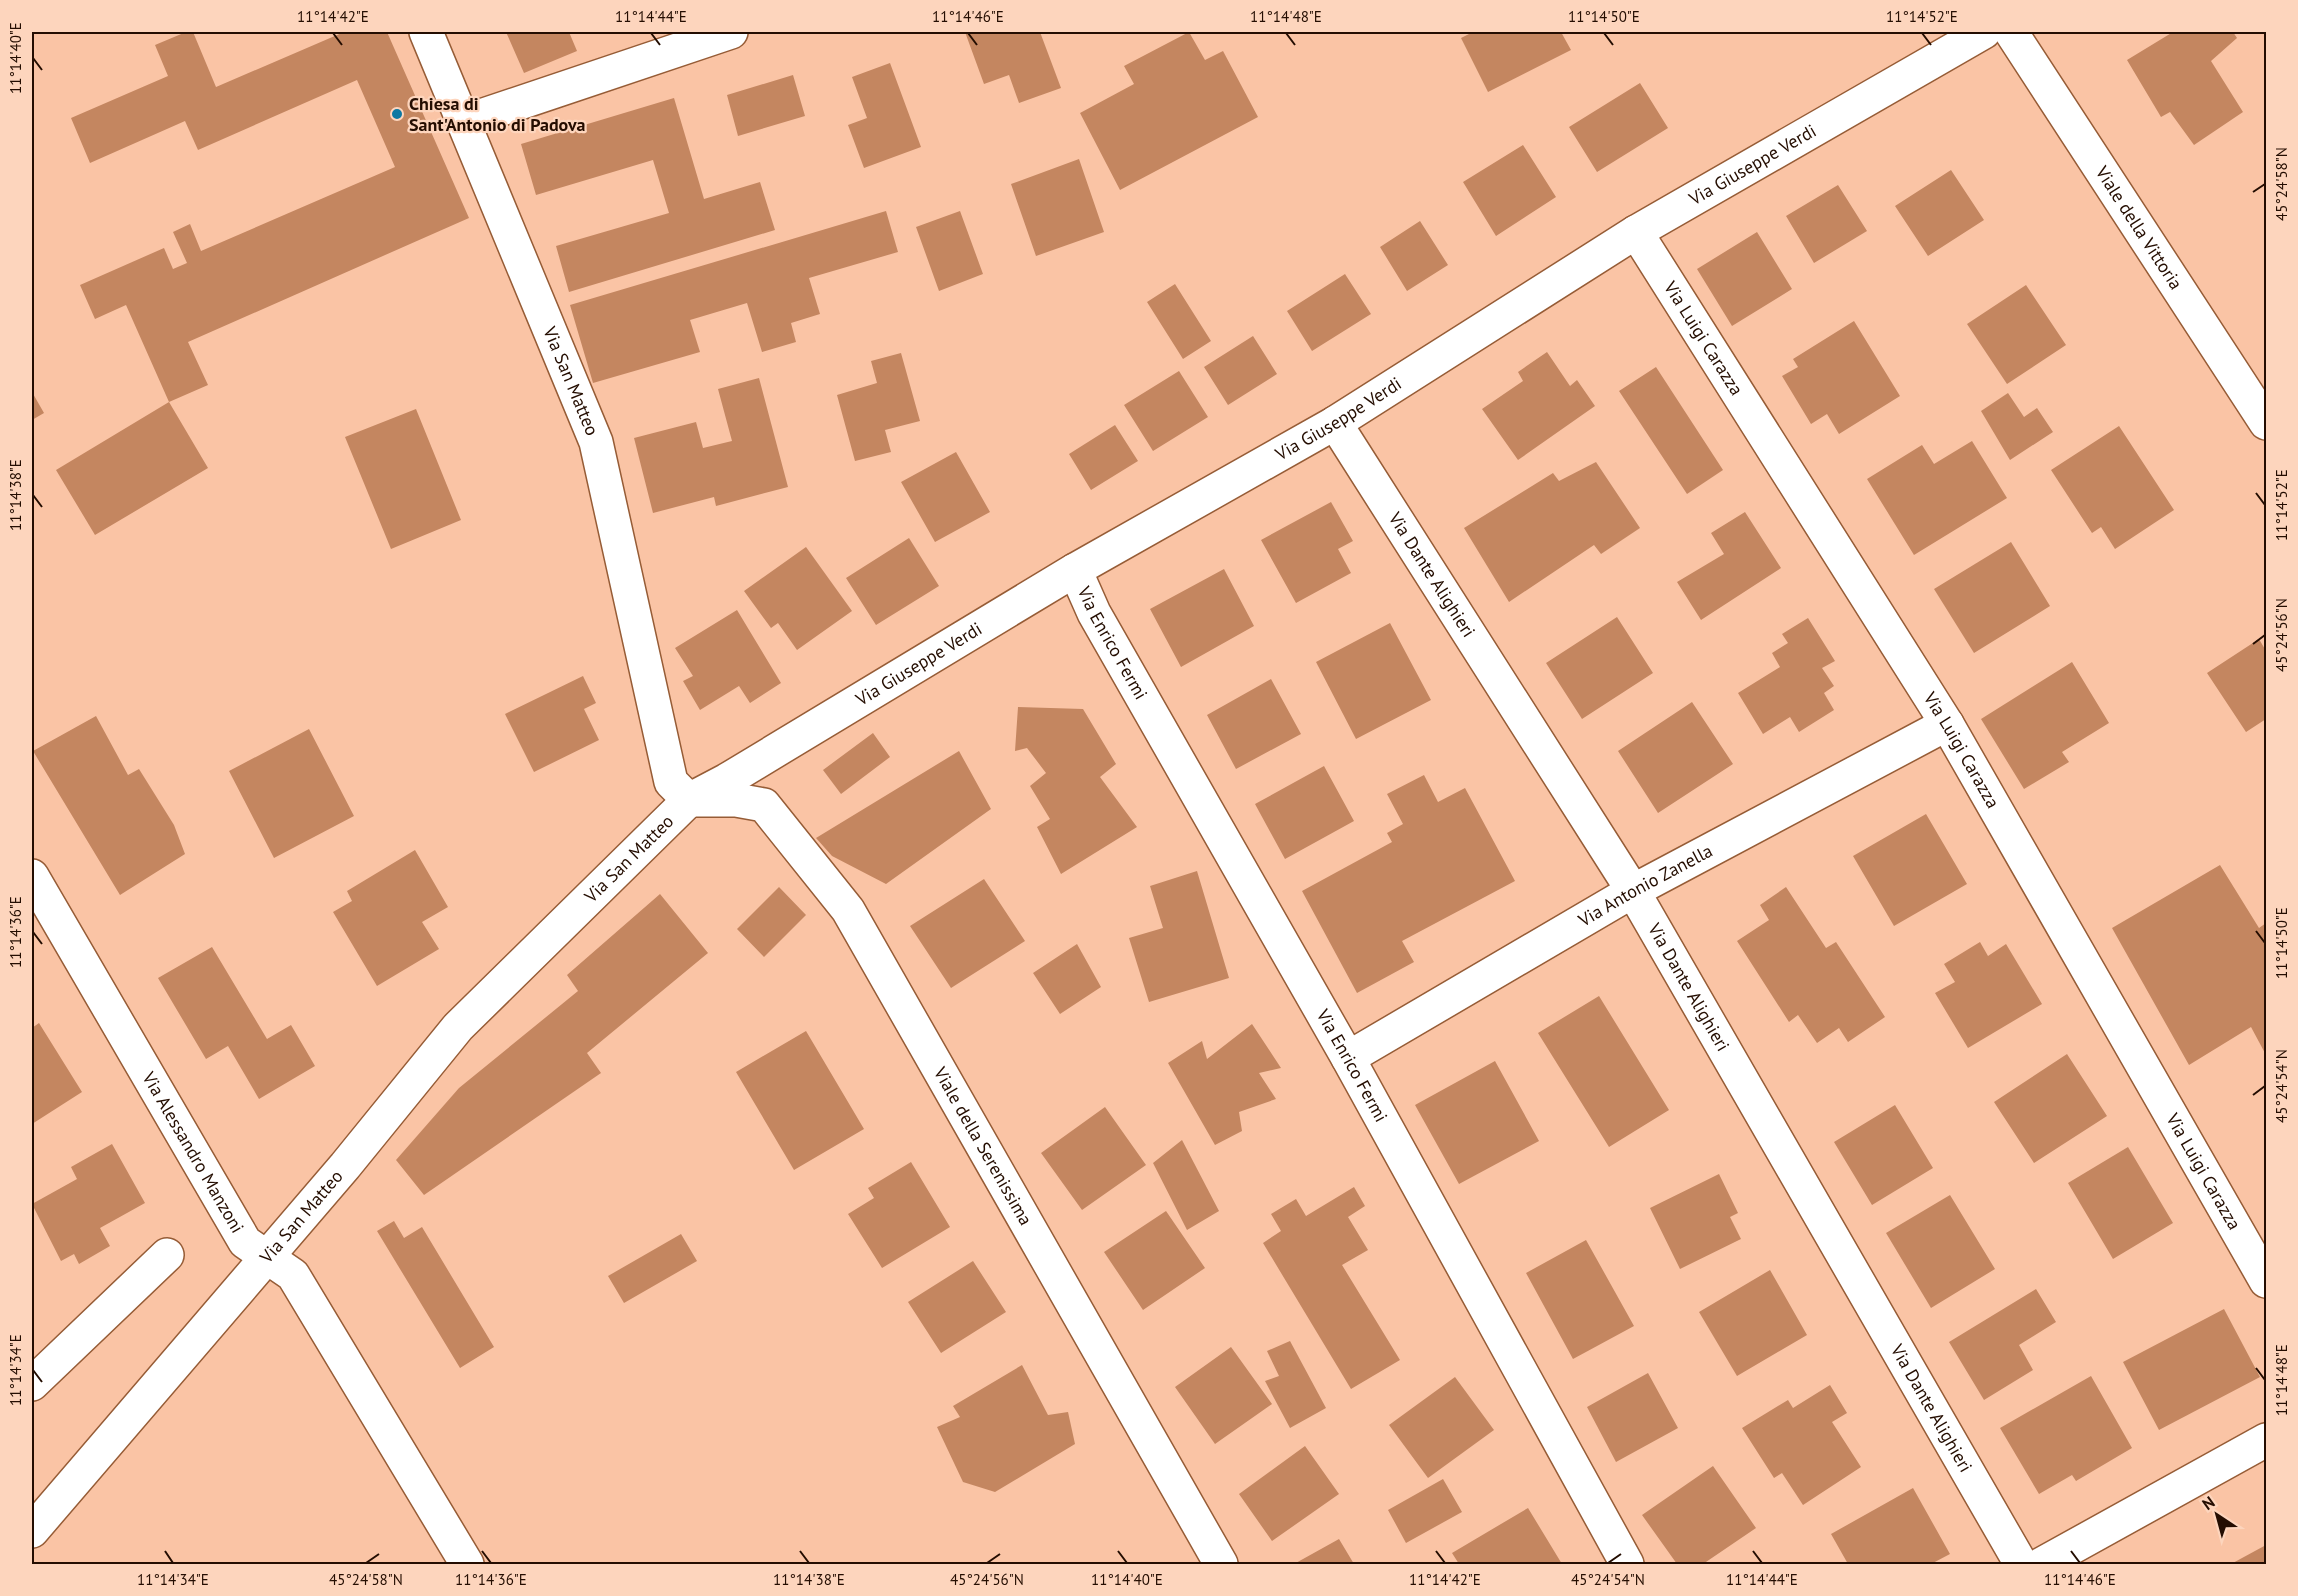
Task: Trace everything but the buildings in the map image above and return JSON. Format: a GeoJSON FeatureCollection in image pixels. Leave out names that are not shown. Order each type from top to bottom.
{"type":"FeatureCollection","features":[{"type":"Feature","properties":{"kind":"street","name":"Via San Matteo"},"geometry":{"type":"LineString","coordinates":[[32,1531],[345,1166],[458,1027],[689,800],[671,782],[596,442],[426,32]]}},
{"type":"Feature","properties":{"kind":"street"},"geometry":{"type":"LineString","coordinates":[[463,122],[731,32]]}},
{"type":"Feature","properties":{"kind":"street","name":"Via Giuseppe Verdi"},"geometry":{"type":"LineString","coordinates":[[689,800],[765,757],[1075,570],[1335,423],[1636,232],[1984,32]]}},
{"type":"Feature","properties":{"kind":"street","name":"Viale della Vittoria"},"geometry":{"type":"LineString","coordinates":[[2012,32],[2266,423]]}},
{"type":"Feature","properties":{"kind":"street","name":"Via Luigi Carazza"},"geometry":{"type":"LineString","coordinates":[[1636,232],[1947,724],[2266,1281]]}},
{"type":"Feature","properties":{"kind":"street","name":"Via Dante Alighieri"},"geometry":{"type":"LineString","coordinates":[[1335,423],[1633,891],[2021,1564]]}},
{"type":"Feature","properties":{"kind":"street","name":"Via Enrico Fermi"},"geometry":{"type":"LineString","coordinates":[[1075,570],[1094,614],[1348,1058],[1627,1564]]}},
{"type":"Feature","properties":{"kind":"street","name":"Via Antonio Zanella"},"geometry":{"type":"LineString","coordinates":[[1348,1058],[1633,891],[1947,724]]}},
{"type":"Feature","properties":{"kind":"street","name":"Viale della Serenissima"},"geometry":{"type":"LineString","coordinates":[[689,800],[736,800],[764,805],[848,910],[1221,1564]]}},
{"type":"Feature","properties":{"kind":"street","name":"Via Alessandro Manzoni"},"geometry":{"type":"LineString","coordinates":[[32,876],[245,1242],[293,1275],[466,1564]]}},
{"type":"Feature","properties":{"kind":"street"},"geometry":{"type":"LineString","coordinates":[[32,1384],[167,1255]]}},
{"type":"Feature","properties":{"kind":"street"},"geometry":{"type":"LineString","coordinates":[[2042,1564],[2266,1440]]}},
{"type":"Feature","properties":{"kind":"place","name":"Chiesa di Sant'Antonio di Padova"},"geometry":{"type":"Point","coordinates":[397,114]}}]}
